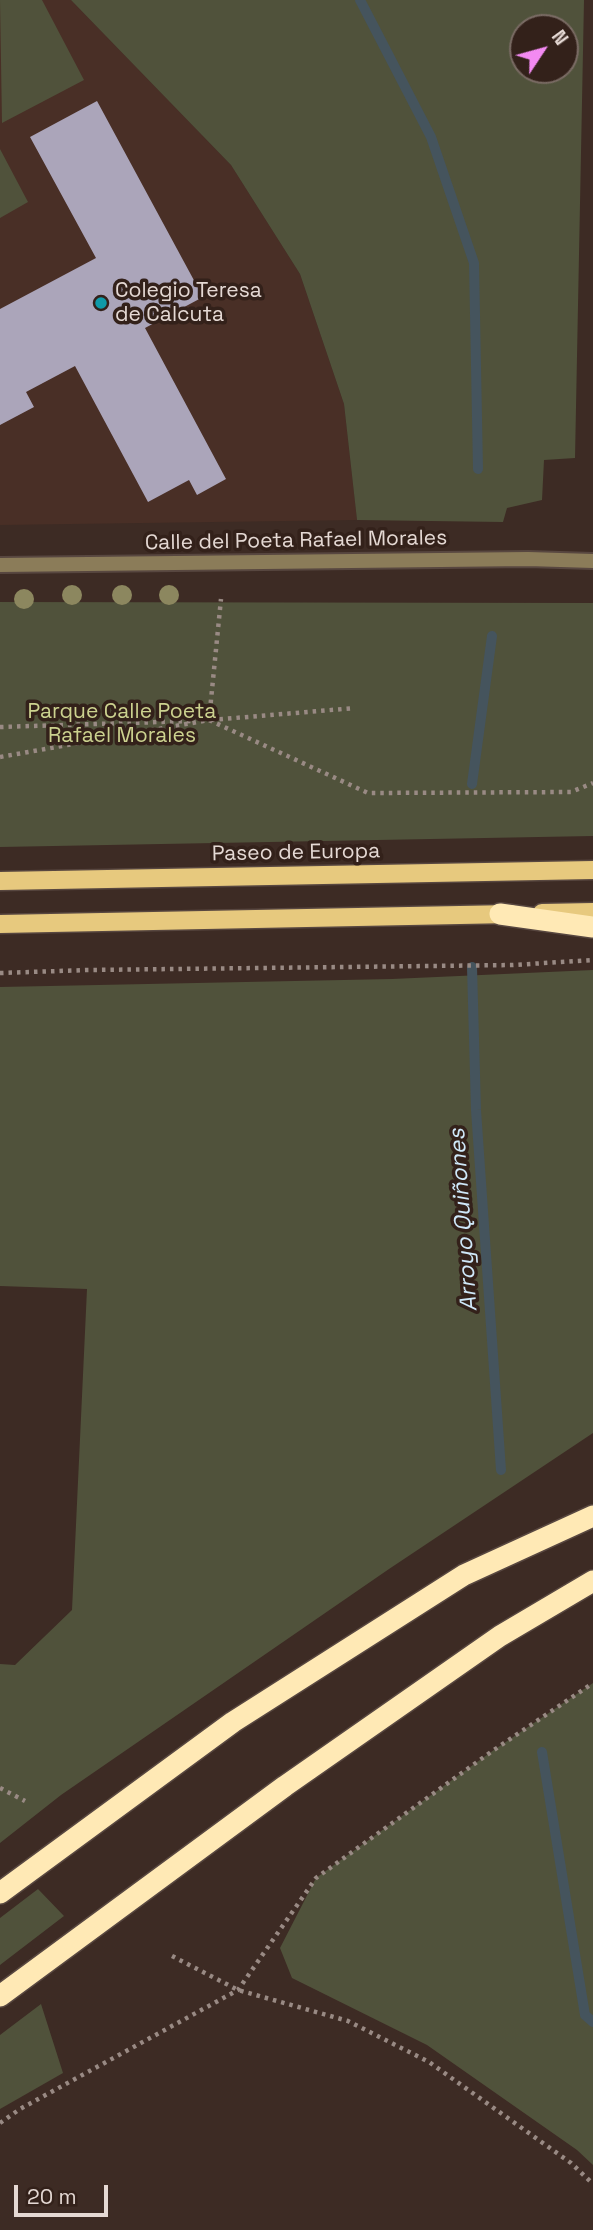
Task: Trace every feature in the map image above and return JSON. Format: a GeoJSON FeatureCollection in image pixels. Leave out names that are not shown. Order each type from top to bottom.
{"type":"FeatureCollection","features":[{"type":"Feature","properties":{"kind":"highway"},"geometry":{"type":"LineString","coordinates":[[500,914],[593,927]]}},
{"type":"Feature","properties":{"kind":"highway"},"geometry":{"type":"LineString","coordinates":[[0,1893],[244,1714],[464,1575],[593,1516]]}},
{"type":"Feature","properties":{"kind":"highway"},"geometry":{"type":"LineString","coordinates":[[564,1531],[593,1527]]}},
{"type":"Feature","properties":{"kind":"highway"},"geometry":{"type":"LineString","coordinates":[[0,1996],[297,1778],[500,1636],[593,1581]]}},
{"type":"Feature","properties":{"kind":"main road","name":"Paseo de Europa"},"geometry":{"type":"LineString","coordinates":[[0,881],[593,870]]}},
{"type":"Feature","properties":{"kind":"main road"},"geometry":{"type":"LineString","coordinates":[[0,924],[593,912]]}},
{"type":"Feature","properties":{"kind":"street","name":"Calle del Poeta Rafael Morales"},"geometry":{"type":"LineString","coordinates":[[0,565],[528,559],[593,561]]}},
{"type":"Feature","properties":{"kind":"path"},"geometry":{"type":"LineString","coordinates":[[209,720],[221,599]]}},
{"type":"Feature","properties":{"kind":"path"},"geometry":{"type":"LineString","coordinates":[[0,727],[209,720],[355,708]]}},
{"type":"Feature","properties":{"kind":"path"},"geometry":{"type":"LineString","coordinates":[[0,757],[209,720],[368,793],[571,792],[593,783]]}},
{"type":"Feature","properties":{"kind":"path"},"geometry":{"type":"LineString","coordinates":[[0,973],[513,965],[593,960]]}},
{"type":"Feature","properties":{"kind":"path"},"geometry":{"type":"LineString","coordinates":[[0,2123],[20,2109],[238,1990],[316,1878],[491,1752],[593,1683]]}},
{"type":"Feature","properties":{"kind":"path"},"geometry":{"type":"LineString","coordinates":[[0,1788],[25,1801]]}},
{"type":"Feature","properties":{"kind":"path"},"geometry":{"type":"LineString","coordinates":[[172,1956],[238,1990],[348,2021],[429,2062],[570,2163],[593,2184]]}},
{"type":"Feature","properties":{"kind":"shaded area"},"geometry":{"type":"Polygon","coordinates":[[[0,0],[71,0],[231,165],[300,274],[344,404],[357,520],[0,525],[0,0]]]}},
{"type":"Feature","properties":{"kind":"green space"},"geometry":{"type":"Polygon","coordinates":[[[0,0],[42,0],[84,80],[2,123],[0,0]]]}},
{"type":"Feature","properties":{"kind":"green space"},"geometry":{"type":"Polygon","coordinates":[[[71,0],[584,0],[575,458],[544,460],[542,500],[507,508],[503,522],[357,520],[344,404],[300,274],[231,165],[71,0]]]}},
{"type":"Feature","properties":{"kind":"green space"},"geometry":{"type":"Polygon","coordinates":[[[0,149],[28,202],[0,218],[0,149]]]}},
{"type":"Feature","properties":{"kind":"green space","name":"Parque Calle Poeta Rafael Morales"},"geometry":{"type":"Polygon","coordinates":[[[0,602],[593,603],[593,836],[0,847],[0,602]]]}},
{"type":"Feature","properties":{"kind":"green space"},"geometry":{"type":"Polygon","coordinates":[[[593,970],[593,1433],[389,1569],[61,1795],[0,1843],[0,1664],[15,1665],[72,1610],[87,1289],[0,1286],[0,987],[392,979],[593,970]]]}},
{"type":"Feature","properties":{"kind":"green space"},"geometry":{"type":"Polygon","coordinates":[[[593,1683],[593,2165],[577,2150],[427,2045],[292,1978],[280,1948],[316,1878],[491,1752],[593,1683]]]}},
{"type":"Feature","properties":{"kind":"green space"},"geometry":{"type":"Polygon","coordinates":[[[38,1889],[64,1916],[0,1965],[0,1918],[38,1889]]]}},
{"type":"Feature","properties":{"kind":"green space"},"geometry":{"type":"Polygon","coordinates":[[[41,2004],[63,2073],[0,2109],[0,2035],[41,2004]]]}},
{"type":"Feature","properties":{"kind":"building","name":"Colegio Teresa de Calcuta"},"geometry":{"type":"Polygon","coordinates":[[[97,101],[203,297],[145,328],[226,479],[197,495],[189,480],[148,502],[75,366],[26,392],[34,407],[0,425],[0,309],[96,258],[30,137],[97,101]]]}},
{"type":"Feature","properties":{"kind":"waterway","name":"Arroyo Quiñones"},"geometry":{"type":"LineString","coordinates":[[360,0],[431,137],[474,263],[478,469]]}},
{"type":"Feature","properties":{"kind":"waterway","name":"Arroyo Quiñones"},"geometry":{"type":"LineString","coordinates":[[472,784],[492,636]]}},
{"type":"Feature","properties":{"kind":"waterway","name":"Arroyo Quiñones"},"geometry":{"type":"LineString","coordinates":[[472,967],[476,1110],[501,1470]]}},
{"type":"Feature","properties":{"kind":"waterway","name":"Arroyo Quiñones"},"geometry":{"type":"LineString","coordinates":[[542,1752],[585,2015],[593,2022]]}},
{"type":"Feature","properties":{"kind":"place","name":"Colegio Teresa de Calcuta"},"geometry":{"type":"Point","coordinates":[101,303]}}]}
